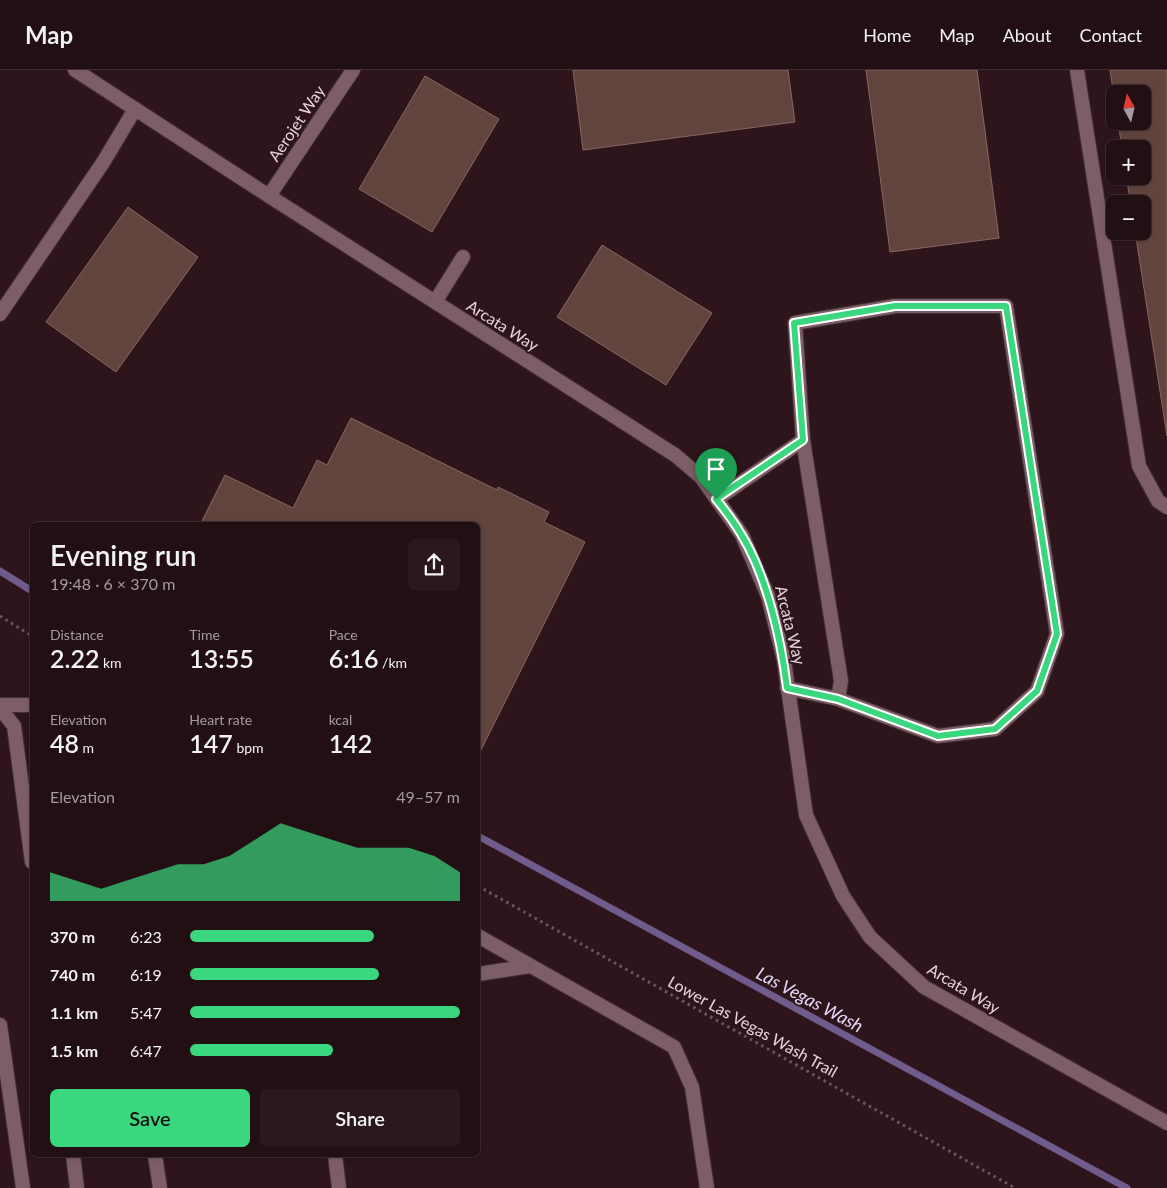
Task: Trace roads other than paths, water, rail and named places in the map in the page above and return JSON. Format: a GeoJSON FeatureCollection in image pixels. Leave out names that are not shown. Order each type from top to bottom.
{"type":"FeatureCollection","features":[{"type":"Feature","properties":{"kind":"street","name":"Arcata Way"},"geometry":{"type":"LineString","coordinates":[[75,70],[268,196],[675,454],[701,477],[742,534],[768,596],[784,660],[806,815],[843,896],[870,937],[924,987],[1167,1123]]}},
{"type":"Feature","properties":{"kind":"street","name":"Aerojet Way"},"geometry":{"type":"LineString","coordinates":[[268,196],[353,70]]}},
{"type":"Feature","properties":{"kind":"street"},"geometry":{"type":"LineString","coordinates":[[1077,70],[1139,466],[1158,501],[1167,507]]}},
{"type":"Feature","properties":{"kind":"street"},"geometry":{"type":"LineString","coordinates":[[0,314],[104,161],[135,110]]}},
{"type":"Feature","properties":{"kind":"street"},"geometry":{"type":"LineString","coordinates":[[435,302],[464,257]]}},
{"type":"Feature","properties":{"kind":"street"},"geometry":{"type":"LineString","coordinates":[[787,688],[838,699],[938,736],[995,729],[1037,691],[1057,634],[1006,306],[895,306],[794,323],[803,440],[841,681],[838,699]]}},
{"type":"Feature","properties":{"kind":"street"},"geometry":{"type":"LineString","coordinates":[[716,499],[803,440]]}},
{"type":"Feature","properties":{"kind":"street"},"geometry":{"type":"LineString","coordinates":[[0,706],[30,704]]}},
{"type":"Feature","properties":{"kind":"street"},"geometry":{"type":"LineString","coordinates":[[0,706],[14,726],[30,847]]}},
{"type":"Feature","properties":{"kind":"street"},"geometry":{"type":"LineString","coordinates":[[480,937],[674,1047],[692,1087],[707,1188]]}},
{"type":"Feature","properties":{"kind":"street"},"geometry":{"type":"LineString","coordinates":[[480,974],[530,966]]}},
{"type":"Feature","properties":{"kind":"street"},"geometry":{"type":"LineString","coordinates":[[0,1025],[23,1188]]}},
{"type":"Feature","properties":{"kind":"street"},"geometry":{"type":"LineString","coordinates":[[73,1157],[77,1188]]}},
{"type":"Feature","properties":{"kind":"street"},"geometry":{"type":"LineString","coordinates":[[156,1157],[160,1188]]}},
{"type":"Feature","properties":{"kind":"street"},"geometry":{"type":"LineString","coordinates":[[335,1157],[339,1188]]}},
{"type":"Feature","properties":{"kind":"waterway","name":"Las Vegas Wash"},"geometry":{"type":"LineString","coordinates":[[0,571],[30,590]]}},
{"type":"Feature","properties":{"kind":"waterway","name":"Las Vegas Wash"},"geometry":{"type":"LineString","coordinates":[[480,837],[1127,1188]]}}]}
